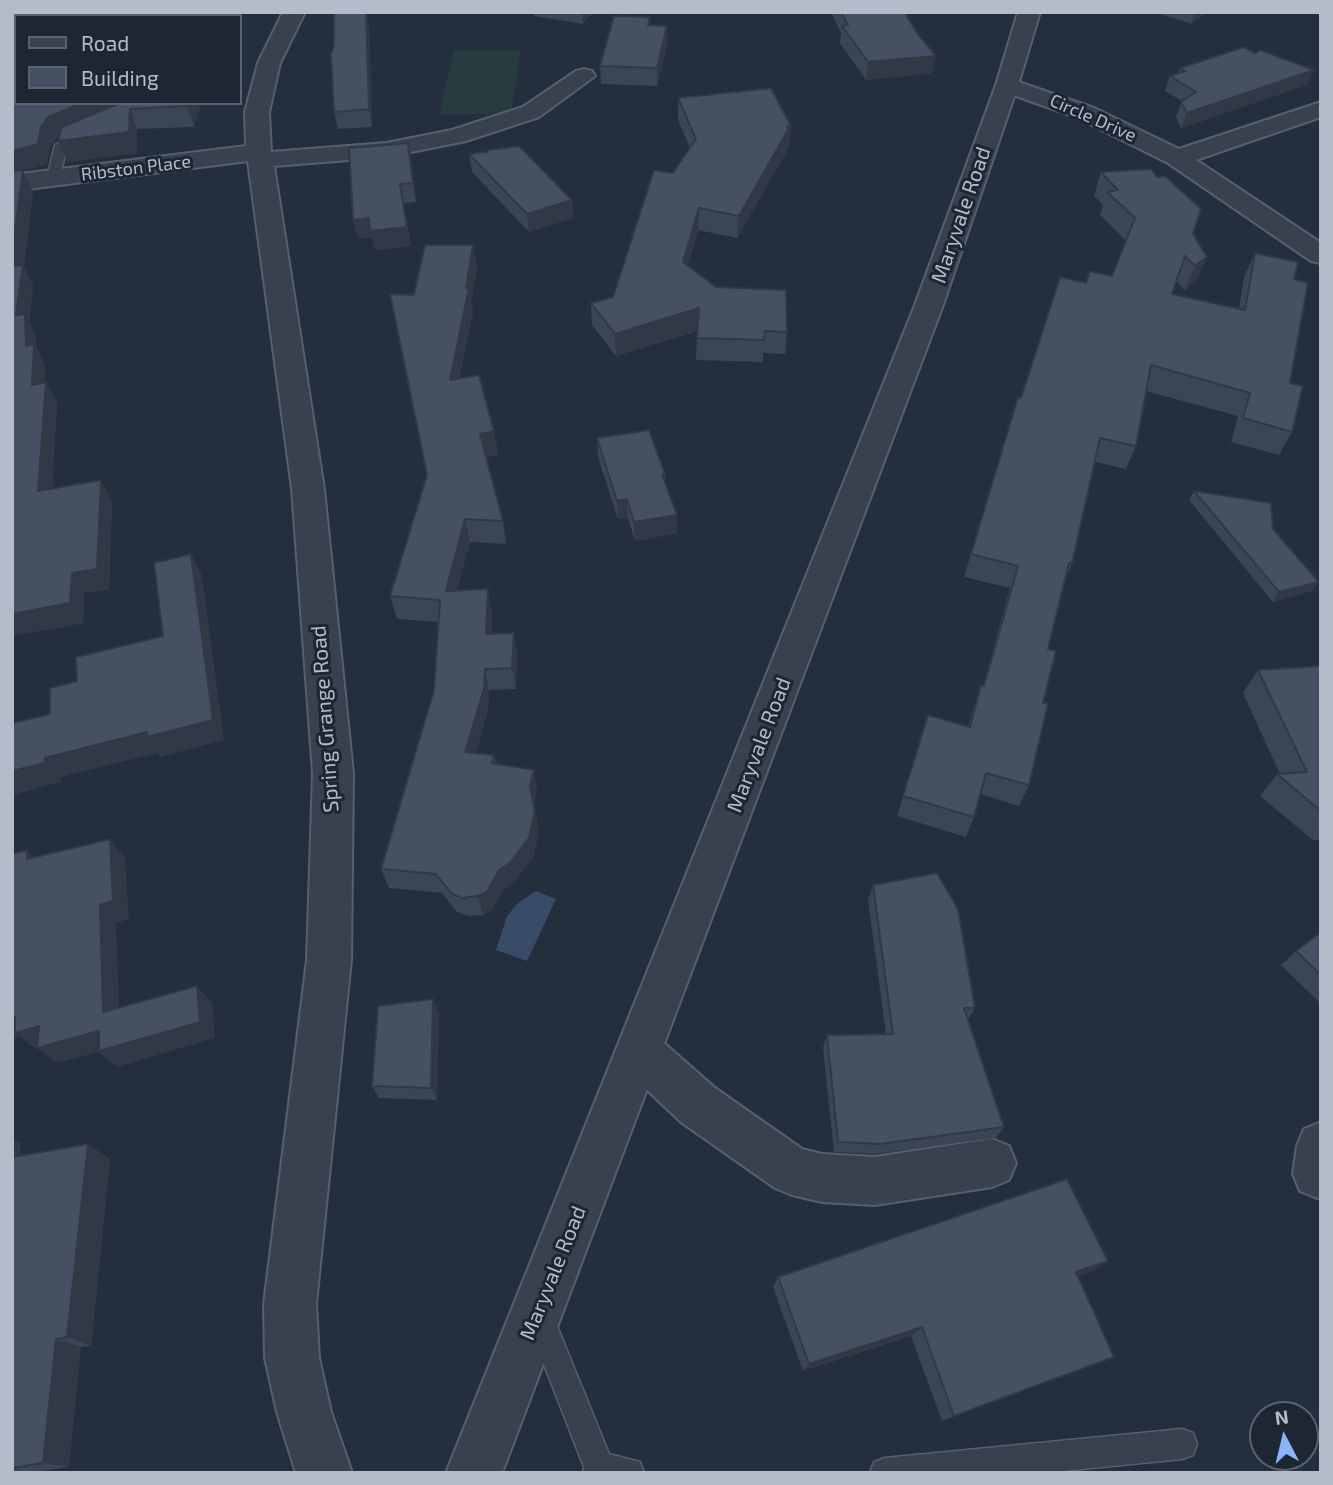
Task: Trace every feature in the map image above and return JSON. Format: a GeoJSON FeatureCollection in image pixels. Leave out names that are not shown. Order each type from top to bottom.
{"type":"FeatureCollection","features":[{"type":"Feature","properties":{"kind":"street","name":"Spring Grange Road"},"geometry":{"type":"LineString","coordinates":[[294,12],[269,63],[257,112],[259,156],[308,489],[333,773],[329,960],[289,1304],[292,1358],[304,1412],[324,1473]]}},
{"type":"Feature","properties":{"kind":"street","name":"Maryvale Road"},"geometry":{"type":"LineString","coordinates":[[474,1473],[929,305],[1030,12]]}},
{"type":"Feature","properties":{"kind":"street","name":"Ribston Place"},"geometry":{"type":"LineString","coordinates":[[12,183],[259,156],[386,150],[457,135],[531,111],[584,76]]}},
{"type":"Feature","properties":{"kind":"street","name":"Circle Drive"},"geometry":{"type":"LineString","coordinates":[[1007,85],[1086,113],[1177,158],[1321,255]]}},
{"type":"Feature","properties":{"kind":"street"},"geometry":{"type":"LineString","coordinates":[[1177,158],[1321,109]]}},
{"type":"Feature","properties":{"kind":"street"},"geometry":{"type":"LineString","coordinates":[[640,1052],[698,1105],[792,1171],[822,1178],[875,1181],[992,1163]]}},
{"type":"Feature","properties":{"kind":"lane"},"geometry":{"type":"LineString","coordinates":[[54,178],[63,144],[104,125]]}},
{"type":"Feature","properties":{"kind":"lane"},"geometry":{"type":"LineString","coordinates":[[538,1312],[575,1412],[609,1471]]}},
{"type":"Feature","properties":{"kind":"lane"},"geometry":{"type":"LineString","coordinates":[[885,1473],[1182,1444]]}},
{"type":"Feature","properties":{"kind":"green space"},"geometry":{"type":"Polygon","coordinates":[[[454,50],[521,50],[511,114],[439,114],[454,50]]]}},
{"type":"Feature","properties":{"kind":"water"},"geometry":{"type":"Polygon","coordinates":[[[536,891],[556,899],[527,961],[496,950],[507,916],[518,903],[536,891]]]}},
{"type":"Feature","properties":{"kind":"building"},"geometry":{"type":"Polygon","coordinates":[[[103,12],[194,12],[193,14],[103,12]]]}},
{"type":"Feature","properties":{"kind":"building"},"geometry":{"type":"Polygon","coordinates":[[[334,12],[366,12],[369,109],[334,112],[331,54],[334,46],[334,12]]]}},
{"type":"Feature","properties":{"kind":"building"},"geometry":{"type":"Polygon","coordinates":[[[841,12],[905,12],[917,33],[936,56],[868,62],[842,26],[848,25],[841,12]]]}},
{"type":"Feature","properties":{"kind":"building"},"geometry":{"type":"Polygon","coordinates":[[[614,16],[650,17],[648,25],[667,26],[657,68],[600,66],[614,16]]]}},
{"type":"Feature","properties":{"kind":"building"},"geometry":{"type":"Polygon","coordinates":[[[1244,47],[1255,53],[1260,50],[1314,70],[1187,113],[1181,102],[1196,92],[1170,76],[1185,71],[1180,68],[1244,47]]]}},
{"type":"Feature","properties":{"kind":"building"},"geometry":{"type":"Polygon","coordinates":[[[14,57],[14,105],[77,105],[48,117],[41,127],[38,144],[12,151],[14,57]]]}},
{"type":"Feature","properties":{"kind":"building"},"geometry":{"type":"Polygon","coordinates":[[[771,88],[791,126],[787,126],[788,130],[739,216],[699,208],[683,262],[716,287],[786,290],[787,332],[765,331],[764,340],[697,338],[699,308],[615,334],[591,303],[613,297],[654,170],[673,173],[696,139],[678,98],[771,88]]]}},
{"type":"Feature","properties":{"kind":"building"},"geometry":{"type":"Polygon","coordinates":[[[115,105],[187,105],[130,109],[129,132],[58,141],[62,127],[115,105]]]}},
{"type":"Feature","properties":{"kind":"building"},"geometry":{"type":"Polygon","coordinates":[[[408,143],[413,183],[400,184],[407,227],[370,231],[369,218],[353,220],[349,148],[408,143]]]}},
{"type":"Feature","properties":{"kind":"building"},"geometry":{"type":"Polygon","coordinates":[[[519,146],[572,200],[527,214],[469,154],[519,146]]]}},
{"type":"Feature","properties":{"kind":"building"},"geometry":{"type":"Polygon","coordinates":[[[1151,169],[1157,177],[1165,176],[1201,209],[1193,234],[1207,257],[1195,266],[1185,256],[1172,294],[1245,310],[1255,253],[1298,262],[1294,279],[1308,283],[1290,383],[1303,386],[1292,432],[1243,418],[1250,393],[1151,365],[1136,446],[1100,438],[1072,564],[1069,563],[1048,649],[1056,651],[1043,703],[1048,704],[1029,785],[986,773],[974,817],[903,796],[928,715],[970,727],[981,685],[984,686],[1018,566],[971,554],[1018,397],[1021,398],[1060,277],[1086,283],[1090,271],[1112,276],[1135,218],[1107,192],[1118,190],[1101,172],[1151,169]]]}},
{"type":"Feature","properties":{"kind":"building"},"geometry":{"type":"Polygon","coordinates":[[[23,170],[12,253],[12,171],[23,170]]]}},
{"type":"Feature","properties":{"kind":"building"},"geometry":{"type":"Polygon","coordinates":[[[425,245],[473,245],[466,288],[469,288],[450,380],[479,375],[494,431],[480,434],[503,521],[465,519],[446,591],[488,589],[486,634],[514,633],[512,668],[485,669],[484,689],[465,752],[494,755],[492,763],[534,770],[530,786],[535,812],[529,838],[510,863],[499,870],[487,892],[462,898],[451,893],[436,874],[381,869],[434,690],[440,600],[390,596],[427,475],[390,294],[414,295],[425,245]]]}},
{"type":"Feature","properties":{"kind":"building"},"geometry":{"type":"Polygon","coordinates":[[[23,265],[16,315],[25,314],[26,346],[34,344],[32,385],[46,382],[38,491],[101,480],[97,569],[72,573],[70,603],[12,614],[12,266],[23,265]]]}},
{"type":"Feature","properties":{"kind":"building"},"geometry":{"type":"Polygon","coordinates":[[[649,430],[677,515],[634,522],[627,499],[617,501],[597,438],[649,430]]]}},
{"type":"Feature","properties":{"kind":"building"},"geometry":{"type":"Polygon","coordinates":[[[1194,491],[1271,503],[1273,529],[1319,582],[1279,592],[1194,491]]]}},
{"type":"Feature","properties":{"kind":"building"},"geometry":{"type":"Polygon","coordinates":[[[191,554],[213,720],[147,737],[147,732],[45,758],[45,763],[12,771],[12,723],[50,714],[50,688],[77,681],[76,657],[163,636],[154,563],[191,554]]]}},
{"type":"Feature","properties":{"kind":"building"},"geometry":{"type":"Polygon","coordinates":[[[1321,666],[1321,811],[1277,774],[1307,772],[1258,670],[1321,666]]]}},
{"type":"Feature","properties":{"kind":"building"},"geometry":{"type":"Polygon","coordinates":[[[110,839],[113,901],[100,905],[103,1012],[197,986],[200,1022],[99,1051],[99,1031],[37,1048],[39,1026],[15,1033],[15,1017],[12,1018],[12,854],[27,850],[27,859],[110,839]]]}},
{"type":"Feature","properties":{"kind":"building"},"geometry":{"type":"Polygon","coordinates":[[[937,873],[958,909],[975,1008],[964,1008],[1004,1127],[880,1144],[838,1142],[827,1035],[893,1034],[873,885],[937,873]]]}},
{"type":"Feature","properties":{"kind":"building"},"geometry":{"type":"Polygon","coordinates":[[[1321,932],[1321,975],[1296,951],[1321,932]]]}},
{"type":"Feature","properties":{"kind":"building"},"geometry":{"type":"Polygon","coordinates":[[[433,999],[431,1088],[372,1086],[378,1006],[433,999]]]}},
{"type":"Feature","properties":{"kind":"building"},"geometry":{"type":"Polygon","coordinates":[[[88,1144],[67,1337],[56,1339],[43,1463],[12,1468],[12,1157],[88,1144]]]}},
{"type":"Feature","properties":{"kind":"building"},"geometry":{"type":"Polygon","coordinates":[[[1067,1179],[1108,1261],[1076,1272],[1114,1357],[954,1416],[922,1327],[809,1364],[778,1277],[1067,1179]]]}}]}
